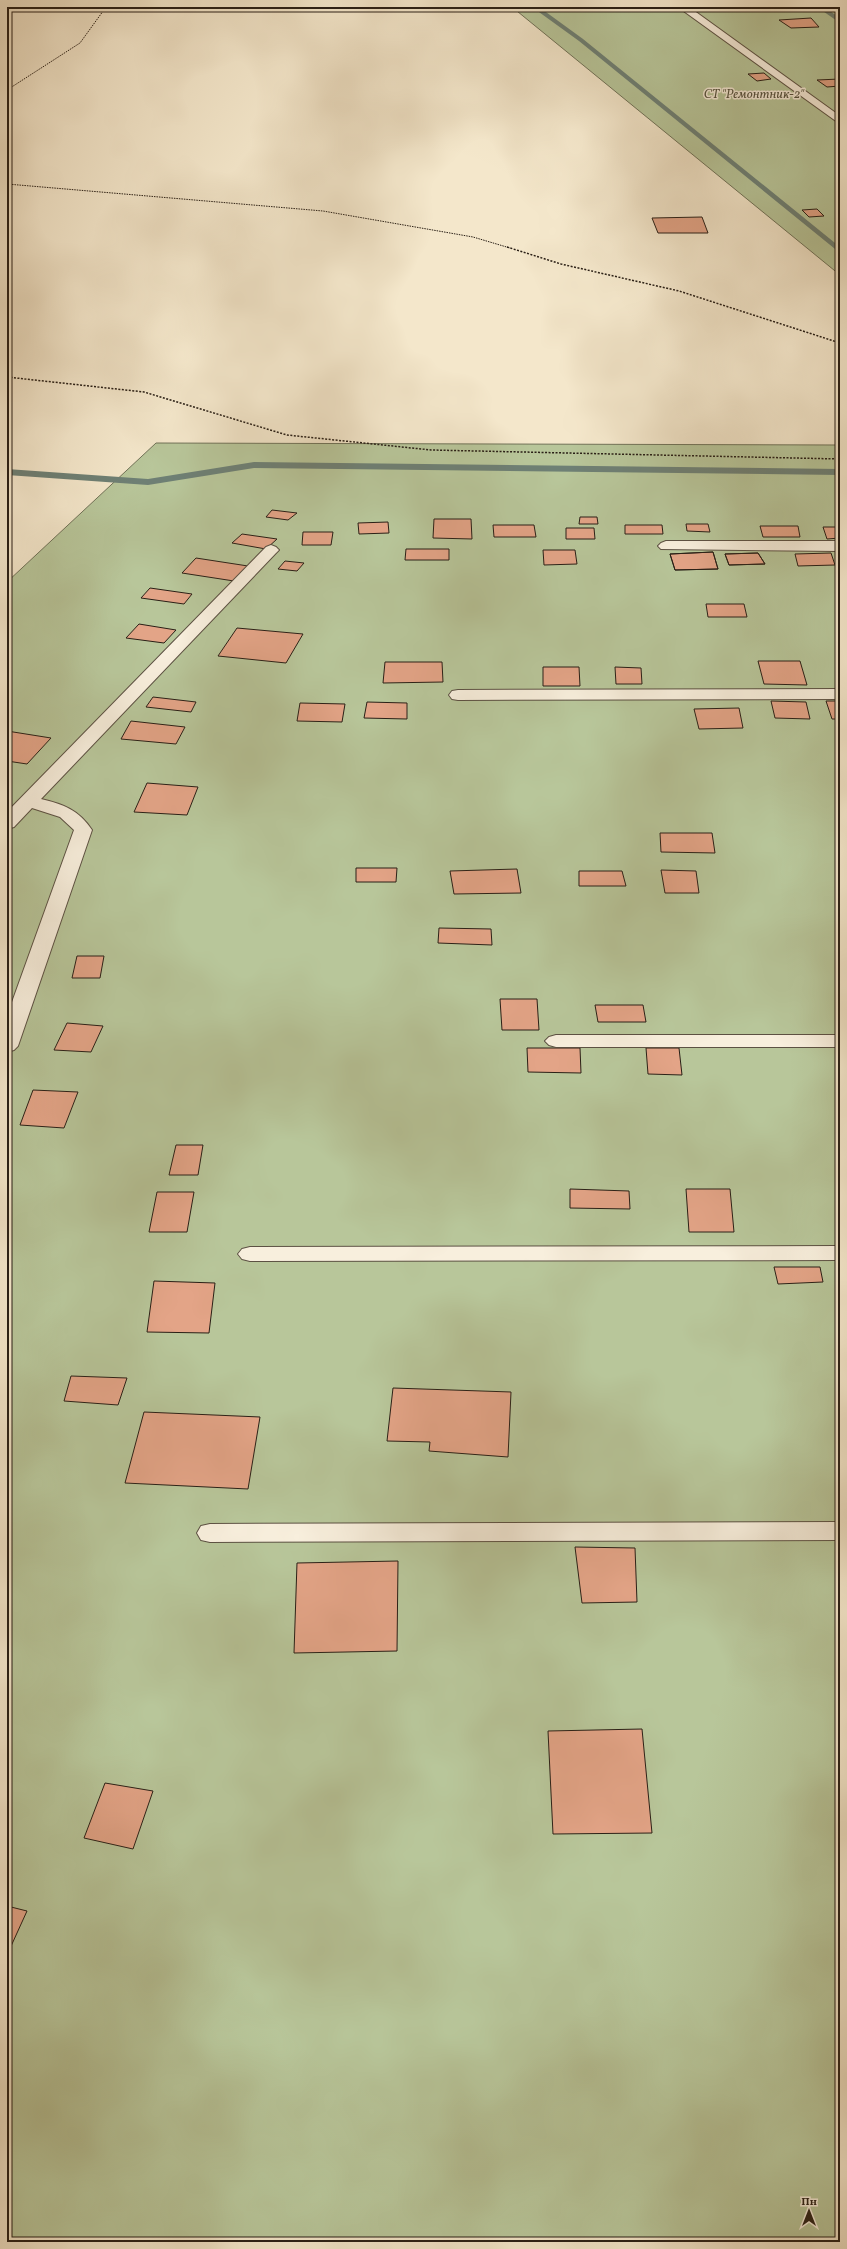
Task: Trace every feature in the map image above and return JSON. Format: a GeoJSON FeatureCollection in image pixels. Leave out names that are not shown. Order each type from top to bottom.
{"type":"FeatureCollection","features":[{"type":"Feature","properties":{"kind":"street"},"geometry":{"type":"LineString","coordinates":[[683,7],[840,121]]}},
{"type":"Feature","properties":{"kind":"street"},"geometry":{"type":"LineString","coordinates":[[666,546],[840,546]]}},
{"type":"Feature","properties":{"kind":"street"},"geometry":{"type":"LineString","coordinates":[[7,823],[271,550]]}},
{"type":"Feature","properties":{"kind":"street"},"geometry":{"type":"LineString","coordinates":[[458,695],[840,694]]}},
{"type":"Feature","properties":{"kind":"street"},"geometry":{"type":"LineString","coordinates":[[7,1046],[83,830],[76,818],[57,808],[28,801]]}},
{"type":"Feature","properties":{"kind":"street"},"geometry":{"type":"LineString","coordinates":[[556,1041],[840,1041]]}},
{"type":"Feature","properties":{"kind":"street"},"geometry":{"type":"LineString","coordinates":[[250,1254],[840,1253]]}},
{"type":"Feature","properties":{"kind":"street"},"geometry":{"type":"LineString","coordinates":[[210,1533],[840,1531]]}},
{"type":"Feature","properties":{"kind":"path"},"geometry":{"type":"LineString","coordinates":[[7,90],[80,43],[106,7]]}},
{"type":"Feature","properties":{"kind":"path"},"geometry":{"type":"LineString","coordinates":[[7,184],[323,212],[473,237],[561,264],[679,291],[840,343]]}},
{"type":"Feature","properties":{"kind":"path"},"geometry":{"type":"LineString","coordinates":[[7,377],[144,392],[287,435],[432,450],[840,459]]}},
{"type":"Feature","properties":{"kind":"green space","name":"СТ \"Ремонтник-2\""},"geometry":{"type":"Polygon","coordinates":[[[512,7],[840,7],[840,275],[512,7]]]}},
{"type":"Feature","properties":{"kind":"green space"},"geometry":{"type":"Polygon","coordinates":[[[156,443],[840,445],[840,2242],[7,2242],[7,582],[156,443]]]}},
{"type":"Feature","properties":{"kind":"building"},"geometry":{"type":"Polygon","coordinates":[[[811,18],[819,27],[791,28],[779,20],[811,18]]]}},
{"type":"Feature","properties":{"kind":"building"},"geometry":{"type":"Polygon","coordinates":[[[764,73],[771,79],[757,81],[748,74],[764,73]]]}},
{"type":"Feature","properties":{"kind":"building"},"geometry":{"type":"Polygon","coordinates":[[[840,79],[840,86],[827,87],[817,80],[840,79]]]}},
{"type":"Feature","properties":{"kind":"building"},"geometry":{"type":"Polygon","coordinates":[[[817,209],[824,216],[809,217],[802,210],[817,209]]]}},
{"type":"Feature","properties":{"kind":"building"},"geometry":{"type":"Polygon","coordinates":[[[702,217],[708,233],[658,233],[652,218],[702,217]]]}},
{"type":"Feature","properties":{"kind":"building"},"geometry":{"type":"Polygon","coordinates":[[[272,510],[297,513],[288,520],[266,517],[272,510]]]}},
{"type":"Feature","properties":{"kind":"building"},"geometry":{"type":"Polygon","coordinates":[[[580,517],[597,517],[598,524],[579,524],[580,517]]]}},
{"type":"Feature","properties":{"kind":"building"},"geometry":{"type":"Polygon","coordinates":[[[434,519],[471,519],[472,539],[433,538],[434,519]]]}},
{"type":"Feature","properties":{"kind":"building"},"geometry":{"type":"Polygon","coordinates":[[[388,522],[389,533],[359,534],[358,523],[388,522]]]}},
{"type":"Feature","properties":{"kind":"building"},"geometry":{"type":"Polygon","coordinates":[[[686,524],[708,524],[710,532],[687,531],[686,524]]]}},
{"type":"Feature","properties":{"kind":"building"},"geometry":{"type":"Polygon","coordinates":[[[493,525],[534,525],[536,537],[494,537],[493,525]]]}},
{"type":"Feature","properties":{"kind":"building"},"geometry":{"type":"Polygon","coordinates":[[[625,525],[662,525],[663,534],[625,534],[625,525]]]}},
{"type":"Feature","properties":{"kind":"building"},"geometry":{"type":"Polygon","coordinates":[[[760,526],[798,526],[800,537],[763,537],[760,526]]]}},
{"type":"Feature","properties":{"kind":"building"},"geometry":{"type":"Polygon","coordinates":[[[823,527],[840,527],[840,538],[827,539],[823,527]]]}},
{"type":"Feature","properties":{"kind":"building"},"geometry":{"type":"Polygon","coordinates":[[[566,528],[594,528],[595,539],[566,539],[566,528]]]}},
{"type":"Feature","properties":{"kind":"building"},"geometry":{"type":"Polygon","coordinates":[[[303,532],[333,532],[331,545],[302,545],[303,532]]]}},
{"type":"Feature","properties":{"kind":"building"},"geometry":{"type":"Polygon","coordinates":[[[242,534],[277,539],[266,549],[232,543],[242,534]]]}},
{"type":"Feature","properties":{"kind":"building"},"geometry":{"type":"Polygon","coordinates":[[[406,549],[449,549],[449,560],[405,560],[406,549]]]}},
{"type":"Feature","properties":{"kind":"building"},"geometry":{"type":"Polygon","coordinates":[[[543,550],[575,550],[577,564],[544,565],[543,550]]]}},
{"type":"Feature","properties":{"kind":"building"},"geometry":{"type":"Polygon","coordinates":[[[713,552],[718,569],[675,570],[670,554],[713,552]]]}},
{"type":"Feature","properties":{"kind":"building"},"geometry":{"type":"Polygon","coordinates":[[[713,552],[718,569],[675,570],[670,554],[713,552]]]}},
{"type":"Feature","properties":{"kind":"building"},"geometry":{"type":"Polygon","coordinates":[[[758,553],[765,564],[729,565],[725,554],[758,553]]]}},
{"type":"Feature","properties":{"kind":"building"},"geometry":{"type":"Polygon","coordinates":[[[758,553],[765,564],[729,565],[725,554],[758,553]]]}},
{"type":"Feature","properties":{"kind":"building"},"geometry":{"type":"Polygon","coordinates":[[[831,553],[835,565],[798,566],[795,554],[831,553]]]}},
{"type":"Feature","properties":{"kind":"building"},"geometry":{"type":"Polygon","coordinates":[[[196,558],[248,566],[234,581],[182,573],[196,558]]]}},
{"type":"Feature","properties":{"kind":"building"},"geometry":{"type":"Polygon","coordinates":[[[285,561],[304,563],[297,571],[278,569],[285,561]]]}},
{"type":"Feature","properties":{"kind":"building"},"geometry":{"type":"Polygon","coordinates":[[[150,588],[192,594],[184,604],[141,598],[150,588]]]}},
{"type":"Feature","properties":{"kind":"building"},"geometry":{"type":"Polygon","coordinates":[[[706,604],[744,604],[747,617],[708,617],[706,604]]]}},
{"type":"Feature","properties":{"kind":"building"},"geometry":{"type":"Polygon","coordinates":[[[139,624],[176,630],[164,643],[126,638],[139,624]]]}},
{"type":"Feature","properties":{"kind":"building"},"geometry":{"type":"Polygon","coordinates":[[[237,628],[303,634],[286,663],[218,656],[237,628]]]}},
{"type":"Feature","properties":{"kind":"building"},"geometry":{"type":"Polygon","coordinates":[[[758,661],[800,661],[807,685],[764,684],[758,661]]]}},
{"type":"Feature","properties":{"kind":"building"},"geometry":{"type":"Polygon","coordinates":[[[385,662],[442,662],[443,682],[383,683],[385,662]]]}},
{"type":"Feature","properties":{"kind":"building"},"geometry":{"type":"Polygon","coordinates":[[[543,667],[579,667],[580,686],[543,686],[543,667]]]}},
{"type":"Feature","properties":{"kind":"building"},"geometry":{"type":"Polygon","coordinates":[[[615,667],[641,668],[642,684],[616,684],[615,667]]]}},
{"type":"Feature","properties":{"kind":"building"},"geometry":{"type":"Polygon","coordinates":[[[153,697],[196,702],[191,712],[146,707],[153,697]]]}},
{"type":"Feature","properties":{"kind":"building"},"geometry":{"type":"Polygon","coordinates":[[[771,701],[806,702],[810,719],[775,718],[771,701]]]}},
{"type":"Feature","properties":{"kind":"building"},"geometry":{"type":"Polygon","coordinates":[[[826,701],[840,701],[840,719],[832,719],[826,701]]]}},
{"type":"Feature","properties":{"kind":"building"},"geometry":{"type":"Polygon","coordinates":[[[367,702],[407,703],[407,719],[364,718],[367,702]]]}},
{"type":"Feature","properties":{"kind":"building"},"geometry":{"type":"Polygon","coordinates":[[[300,703],[345,704],[342,722],[297,721],[300,703]]]}},
{"type":"Feature","properties":{"kind":"building"},"geometry":{"type":"Polygon","coordinates":[[[739,708],[743,728],[699,729],[694,709],[739,708]]]}},
{"type":"Feature","properties":{"kind":"building"},"geometry":{"type":"Polygon","coordinates":[[[131,721],[185,727],[176,744],[121,739],[131,721]]]}},
{"type":"Feature","properties":{"kind":"building"},"geometry":{"type":"Polygon","coordinates":[[[7,731],[51,738],[27,764],[7,761],[7,731]]]}},
{"type":"Feature","properties":{"kind":"building"},"geometry":{"type":"Polygon","coordinates":[[[147,783],[198,787],[187,815],[134,812],[147,783]]]}},
{"type":"Feature","properties":{"kind":"building"},"geometry":{"type":"Polygon","coordinates":[[[660,833],[712,833],[715,853],[661,852],[660,833]]]}},
{"type":"Feature","properties":{"kind":"building"},"geometry":{"type":"Polygon","coordinates":[[[356,868],[397,868],[396,882],[356,882],[356,868]]]}},
{"type":"Feature","properties":{"kind":"building"},"geometry":{"type":"Polygon","coordinates":[[[517,869],[521,893],[454,894],[450,871],[517,869]]]}},
{"type":"Feature","properties":{"kind":"building"},"geometry":{"type":"Polygon","coordinates":[[[661,870],[696,871],[699,893],[665,893],[661,870]]]}},
{"type":"Feature","properties":{"kind":"building"},"geometry":{"type":"Polygon","coordinates":[[[579,871],[622,871],[626,886],[579,886],[579,871]]]}},
{"type":"Feature","properties":{"kind":"building"},"geometry":{"type":"Polygon","coordinates":[[[439,928],[491,929],[492,945],[438,943],[439,928]]]}},
{"type":"Feature","properties":{"kind":"building"},"geometry":{"type":"Polygon","coordinates":[[[77,956],[104,956],[100,978],[72,978],[77,956]]]}},
{"type":"Feature","properties":{"kind":"building"},"geometry":{"type":"Polygon","coordinates":[[[500,999],[537,999],[539,1030],[502,1030],[500,999]]]}},
{"type":"Feature","properties":{"kind":"building"},"geometry":{"type":"Polygon","coordinates":[[[595,1005],[643,1005],[646,1022],[598,1022],[595,1005]]]}},
{"type":"Feature","properties":{"kind":"building"},"geometry":{"type":"Polygon","coordinates":[[[67,1023],[103,1026],[91,1052],[54,1050],[67,1023]]]}},
{"type":"Feature","properties":{"kind":"building"},"geometry":{"type":"Polygon","coordinates":[[[527,1048],[580,1048],[581,1073],[528,1072],[527,1048]]]}},
{"type":"Feature","properties":{"kind":"building"},"geometry":{"type":"Polygon","coordinates":[[[646,1048],[679,1048],[682,1075],[648,1074],[646,1048]]]}},
{"type":"Feature","properties":{"kind":"building"},"geometry":{"type":"Polygon","coordinates":[[[33,1090],[78,1092],[64,1128],[20,1125],[33,1090]]]}},
{"type":"Feature","properties":{"kind":"building"},"geometry":{"type":"Polygon","coordinates":[[[176,1145],[203,1145],[198,1175],[169,1175],[176,1145]]]}},
{"type":"Feature","properties":{"kind":"building"},"geometry":{"type":"Polygon","coordinates":[[[570,1189],[629,1191],[630,1209],[570,1208],[570,1189]]]}},
{"type":"Feature","properties":{"kind":"building"},"geometry":{"type":"Polygon","coordinates":[[[686,1189],[730,1189],[734,1232],[689,1232],[686,1189]]]}},
{"type":"Feature","properties":{"kind":"building"},"geometry":{"type":"Polygon","coordinates":[[[157,1192],[194,1192],[187,1232],[149,1232],[157,1192]]]}},
{"type":"Feature","properties":{"kind":"building"},"geometry":{"type":"Polygon","coordinates":[[[774,1267],[820,1267],[823,1282],[778,1284],[774,1267]]]}},
{"type":"Feature","properties":{"kind":"building"},"geometry":{"type":"Polygon","coordinates":[[[154,1281],[215,1283],[209,1333],[147,1332],[154,1281]]]}},
{"type":"Feature","properties":{"kind":"building"},"geometry":{"type":"Polygon","coordinates":[[[71,1376],[127,1378],[118,1405],[64,1401],[71,1376]]]}},
{"type":"Feature","properties":{"kind":"building"},"geometry":{"type":"Polygon","coordinates":[[[393,1388],[511,1392],[508,1457],[429,1451],[430,1442],[387,1441],[393,1388]]]}},
{"type":"Feature","properties":{"kind":"building"},"geometry":{"type":"Polygon","coordinates":[[[144,1412],[260,1417],[248,1489],[125,1483],[144,1412]]]}},
{"type":"Feature","properties":{"kind":"building"},"geometry":{"type":"Polygon","coordinates":[[[575,1547],[635,1548],[637,1602],[582,1603],[575,1547]]]}},
{"type":"Feature","properties":{"kind":"building"},"geometry":{"type":"Polygon","coordinates":[[[398,1561],[397,1651],[294,1653],[297,1563],[398,1561]]]}},
{"type":"Feature","properties":{"kind":"building"},"geometry":{"type":"Polygon","coordinates":[[[642,1729],[652,1833],[553,1834],[548,1731],[642,1729]]]}},
{"type":"Feature","properties":{"kind":"building"},"geometry":{"type":"Polygon","coordinates":[[[105,1783],[153,1791],[133,1849],[84,1838],[105,1783]]]}},
{"type":"Feature","properties":{"kind":"building"},"geometry":{"type":"Polygon","coordinates":[[[7,1906],[27,1911],[7,1955],[7,1906]]]}},
{"type":"Feature","properties":{"kind":"waterway"},"geometry":{"type":"LineString","coordinates":[[535,7],[581,40],[840,251]]}},
{"type":"Feature","properties":{"kind":"waterway"},"geometry":{"type":"LineString","coordinates":[[820,7],[840,21]]}},
{"type":"Feature","properties":{"kind":"waterway"},"geometry":{"type":"LineString","coordinates":[[7,472],[148,482],[254,465],[840,472]]}}]}
